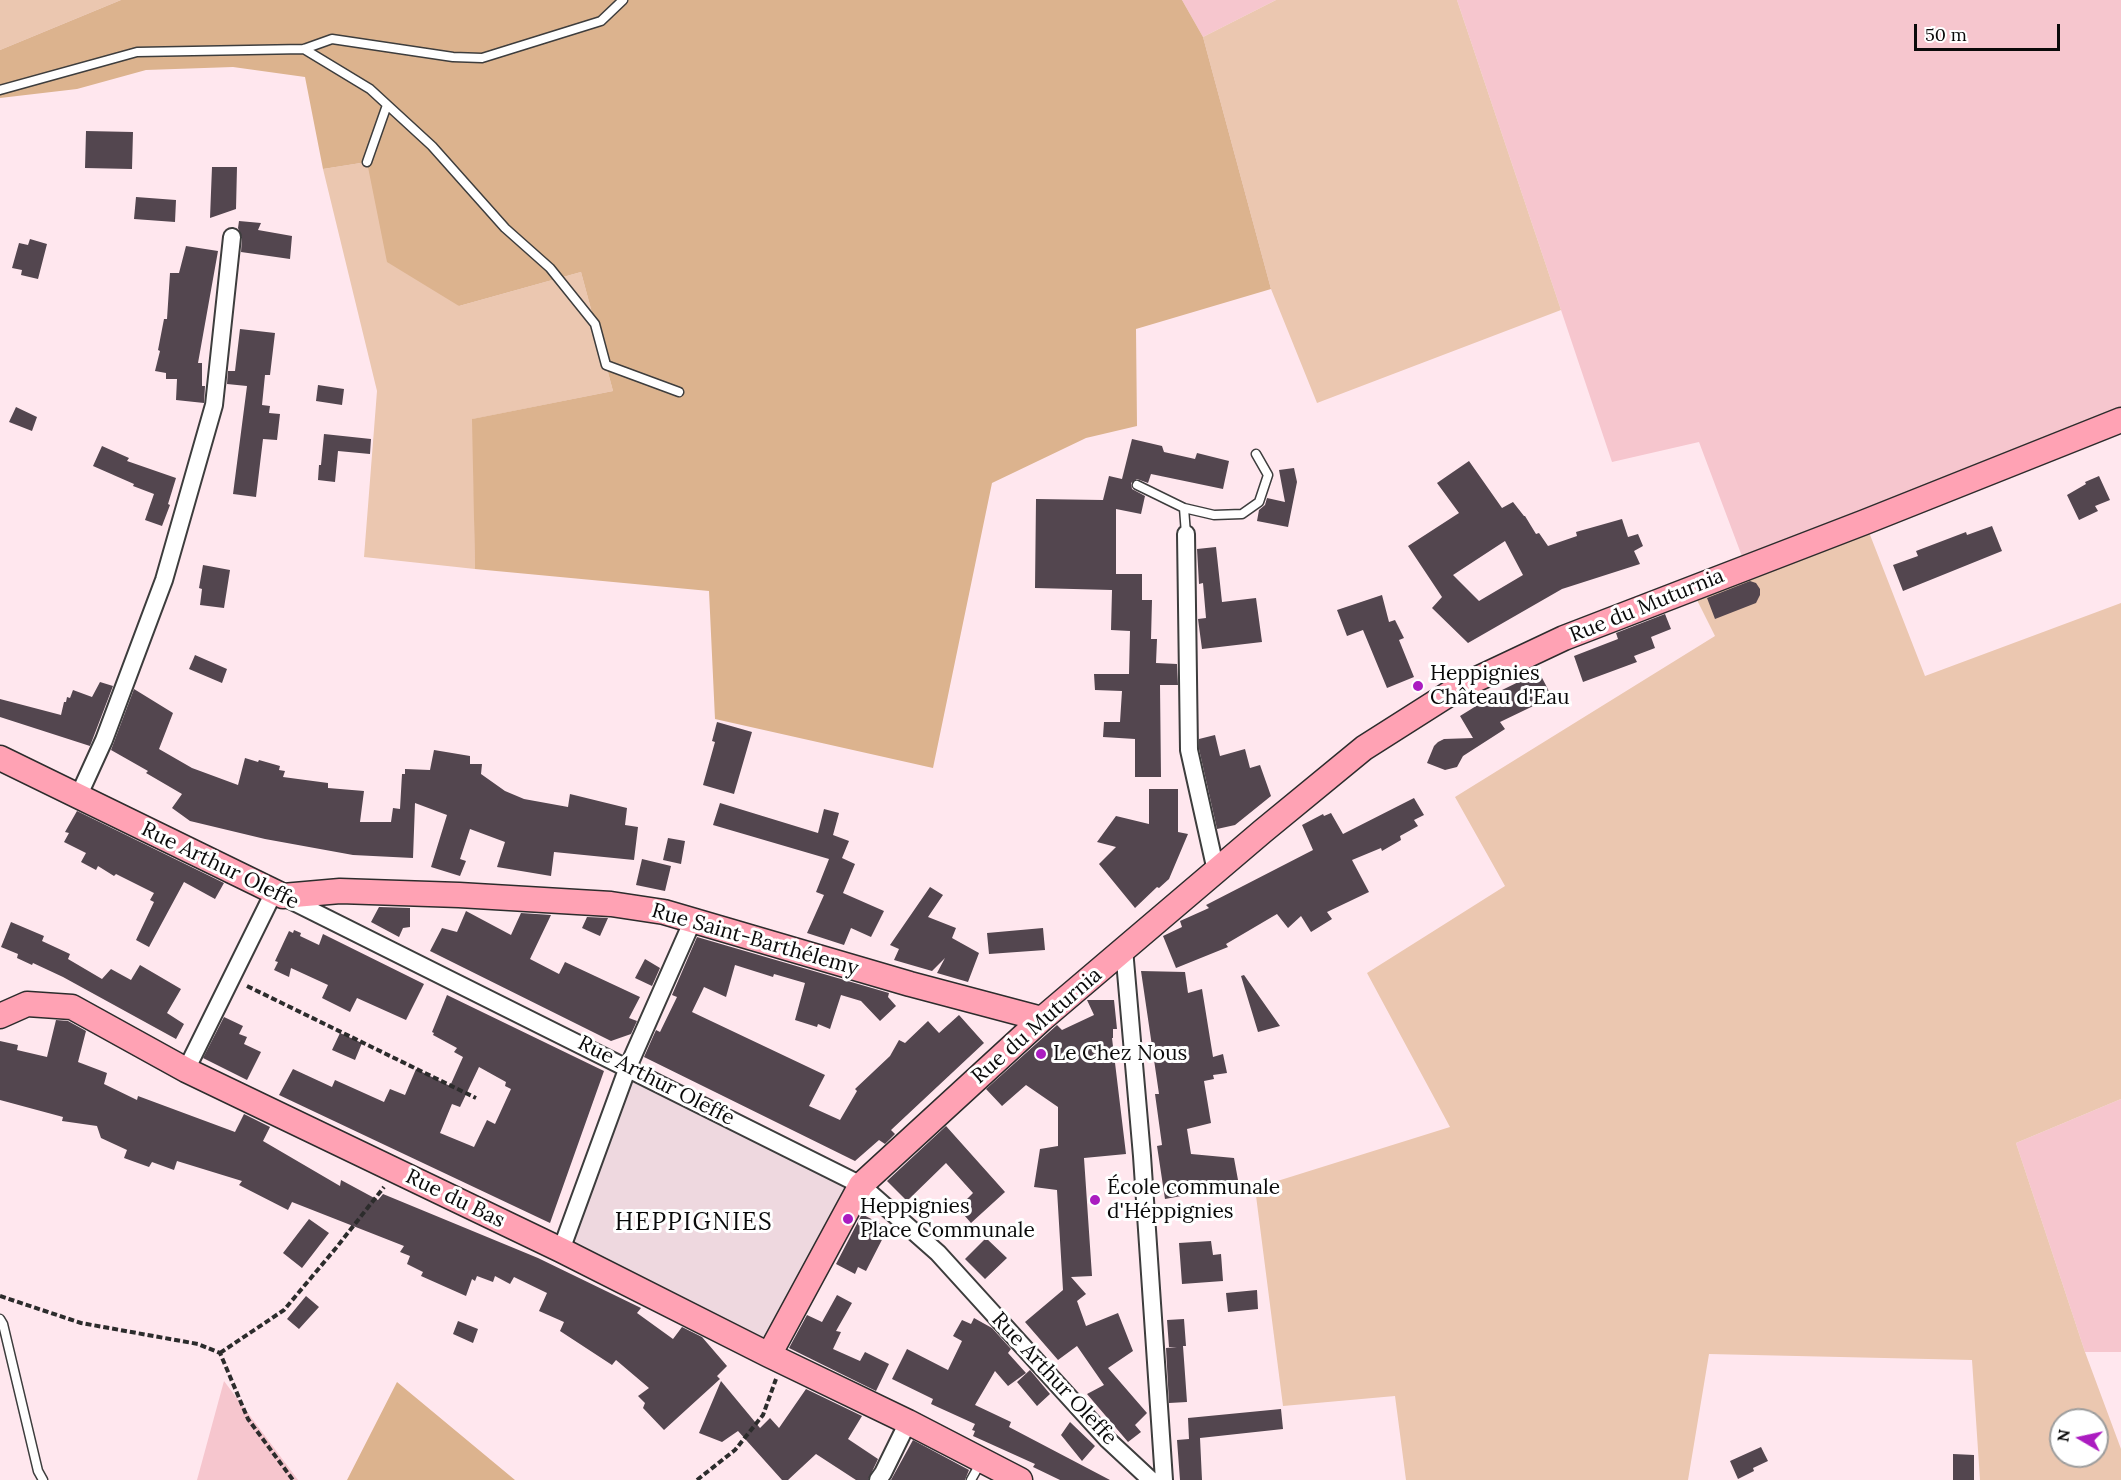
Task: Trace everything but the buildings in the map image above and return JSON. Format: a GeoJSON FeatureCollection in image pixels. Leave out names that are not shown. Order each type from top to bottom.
{"type":"FeatureCollection","features":[{"type":"Feature","properties":{"kind":"street"},"geometry":{"type":"LineString","coordinates":[[78,796],[104,740],[164,580],[214,405],[232,237]]}},
{"type":"Feature","properties":{"kind":"street","name":"Rue du Muturnia"},"geometry":{"type":"LineString","coordinates":[[775,1358],[861,1185],[1042,1019],[1364,748],[1460,687],[1564,638],[1877,518],[2121,420]]}},
{"type":"Feature","properties":{"kind":"street"},"geometry":{"type":"LineString","coordinates":[[1186,534],[1189,750],[1216,871]]}},
{"type":"Feature","properties":{"kind":"street","name":"Rue Arthur Oleffe"},"geometry":{"type":"LineString","coordinates":[[0,758],[628,1067],[861,1185],[938,1253],[1108,1440],[1151,1480]]}},
{"type":"Feature","properties":{"kind":"street","name":"Rue Saint-Barthélemy"},"geometry":{"type":"LineString","coordinates":[[278,894],[340,891],[459,895],[611,904],[664,912],[910,984],[1042,1019]]}},
{"type":"Feature","properties":{"kind":"street"},"geometry":{"type":"LineString","coordinates":[[186,1070],[231,978],[278,894]]}},
{"type":"Feature","properties":{"kind":"street"},"geometry":{"type":"LineString","coordinates":[[561,1250],[628,1067],[693,920]]}},
{"type":"Feature","properties":{"kind":"street"},"geometry":{"type":"LineString","coordinates":[[1124,949],[1142,1156],[1164,1480]]}},
{"type":"Feature","properties":{"kind":"street","name":"Rue du Bas"},"geometry":{"type":"LineString","coordinates":[[0,1016],[27,1004],[72,1007],[186,1070],[561,1250],[908,1422],[976,1470],[1020,1480]]}},
{"type":"Feature","properties":{"kind":"street"},"geometry":{"type":"LineString","coordinates":[[878,1480],[908,1422]]}},
{"type":"Feature","properties":{"kind":"lane"},"geometry":{"type":"LineString","coordinates":[[0,90],[137,52],[304,48],[332,39],[453,57],[482,58],[601,21],[623,0]]}},
{"type":"Feature","properties":{"kind":"lane"},"geometry":{"type":"LineString","coordinates":[[304,48],[370,89],[432,146],[505,228],[550,268],[595,324],[606,365],[679,392]]}},
{"type":"Feature","properties":{"kind":"lane"},"geometry":{"type":"LineString","coordinates":[[367,162],[387,105]]}},
{"type":"Feature","properties":{"kind":"lane"},"geometry":{"type":"LineString","coordinates":[[1137,485],[1184,508],[1214,515],[1242,514],[1259,502],[1268,475],[1256,454]]}},
{"type":"Feature","properties":{"kind":"lane"},"geometry":{"type":"LineString","coordinates":[[1184,508],[1186,534]]}},
{"type":"Feature","properties":{"kind":"lane"},"geometry":{"type":"LineString","coordinates":[[0,1319],[38,1471],[43,1480]]}},
{"type":"Feature","properties":{"kind":"path"},"geometry":{"type":"LineString","coordinates":[[231,978],[476,1098]]}},
{"type":"Feature","properties":{"kind":"path"},"geometry":{"type":"LineString","coordinates":[[220,1353],[284,1310],[396,1171]]}},
{"type":"Feature","properties":{"kind":"path"},"geometry":{"type":"LineString","coordinates":[[0,1296],[81,1323],[198,1344],[220,1353],[248,1419],[293,1480]]}},
{"type":"Feature","properties":{"kind":"path"},"geometry":{"type":"LineString","coordinates":[[698,1480],[735,1450],[763,1415],[775,1358]]}},
{"type":"Feature","properties":{"kind":"shaded area"},"geometry":{"type":"Polygon","coordinates":[[[0,0],[121,0],[0,50],[0,0]]]}},
{"type":"Feature","properties":{"kind":"shaded area"},"geometry":{"type":"Polygon","coordinates":[[[121,0],[1182,0],[1203,37],[1271,289],[1136,329],[1137,426],[1086,438],[992,483],[933,768],[715,719],[709,591],[475,569],[472,419],[613,391],[581,272],[459,306],[387,262],[367,162],[323,169],[305,77],[233,67],[146,70],[77,89],[0,98],[0,50],[121,0]]]}},
{"type":"Feature","properties":{"kind":"shaded area"},"geometry":{"type":"Polygon","coordinates":[[[1182,0],[1276,0],[1203,37],[1182,0]]]}},
{"type":"Feature","properties":{"kind":"shaded area"},"geometry":{"type":"Polygon","coordinates":[[[1276,0],[1457,0],[1561,310],[1317,403],[1271,289],[1203,37],[1276,0]]]}},
{"type":"Feature","properties":{"kind":"shaded area"},"geometry":{"type":"Polygon","coordinates":[[[1457,0],[2121,0],[2121,420],[1746,567],[1699,442],[1612,462],[1457,0]]]}},
{"type":"Feature","properties":{"kind":"shaded area"},"geometry":{"type":"Polygon","coordinates":[[[367,162],[459,306],[581,272],[613,391],[473,419],[475,569],[364,557],[377,391],[323,169],[367,162]]]}},
{"type":"Feature","properties":{"kind":"shaded area"},"geometry":{"type":"Polygon","coordinates":[[[1865,522],[1925,676],[2121,603],[2121,1099],[2016,1143],[2106,1408],[2049,1408],[2049,1468],[2109,1468],[2109,1417],[2121,1449],[2121,1480],[1980,1480],[1972,1360],[1709,1354],[1688,1480],[1406,1480],[1395,1396],[1283,1406],[1255,1188],[1450,1127],[1367,973],[1505,886],[1455,797],[1715,636],[1691,588],[1865,522]]]}},
{"type":"Feature","properties":{"kind":"shaded area"},"geometry":{"type":"Polygon","coordinates":[[[628,1067],[861,1185],[769,1355],[561,1250],[628,1067]]]}},
{"type":"Feature","properties":{"kind":"shaded area"},"geometry":{"type":"Polygon","coordinates":[[[2121,1099],[2121,1352],[2085,1352],[2016,1143],[2121,1099]]]}},
{"type":"Feature","properties":{"kind":"shaded area"},"geometry":{"type":"Polygon","coordinates":[[[224,1381],[298,1480],[197,1480],[224,1381]]]}},
{"type":"Feature","properties":{"kind":"shaded area"},"geometry":{"type":"Polygon","coordinates":[[[397,1382],[515,1480],[347,1480],[397,1382]]]}},
{"type":"Feature","properties":{"kind":"place","name":"Heppignies Château d'Eau"},"geometry":{"type":"Point","coordinates":[1418,686]}},
{"type":"Feature","properties":{"kind":"place","name":"Le Chez Nous"},"geometry":{"type":"Point","coordinates":[1041,1054]}},
{"type":"Feature","properties":{"kind":"place","name":"École communale d'Héppignies"},"geometry":{"type":"Point","coordinates":[1095,1200]}},
{"type":"Feature","properties":{"kind":"place","name":"Heppignies Place Communale"},"geometry":{"type":"Point","coordinates":[848,1219]}},
{"type":"Feature","properties":{"kind":"district","name":"HEPPIGNIES"},"geometry":{"type":"Point","coordinates":[694,1223]}}]}
